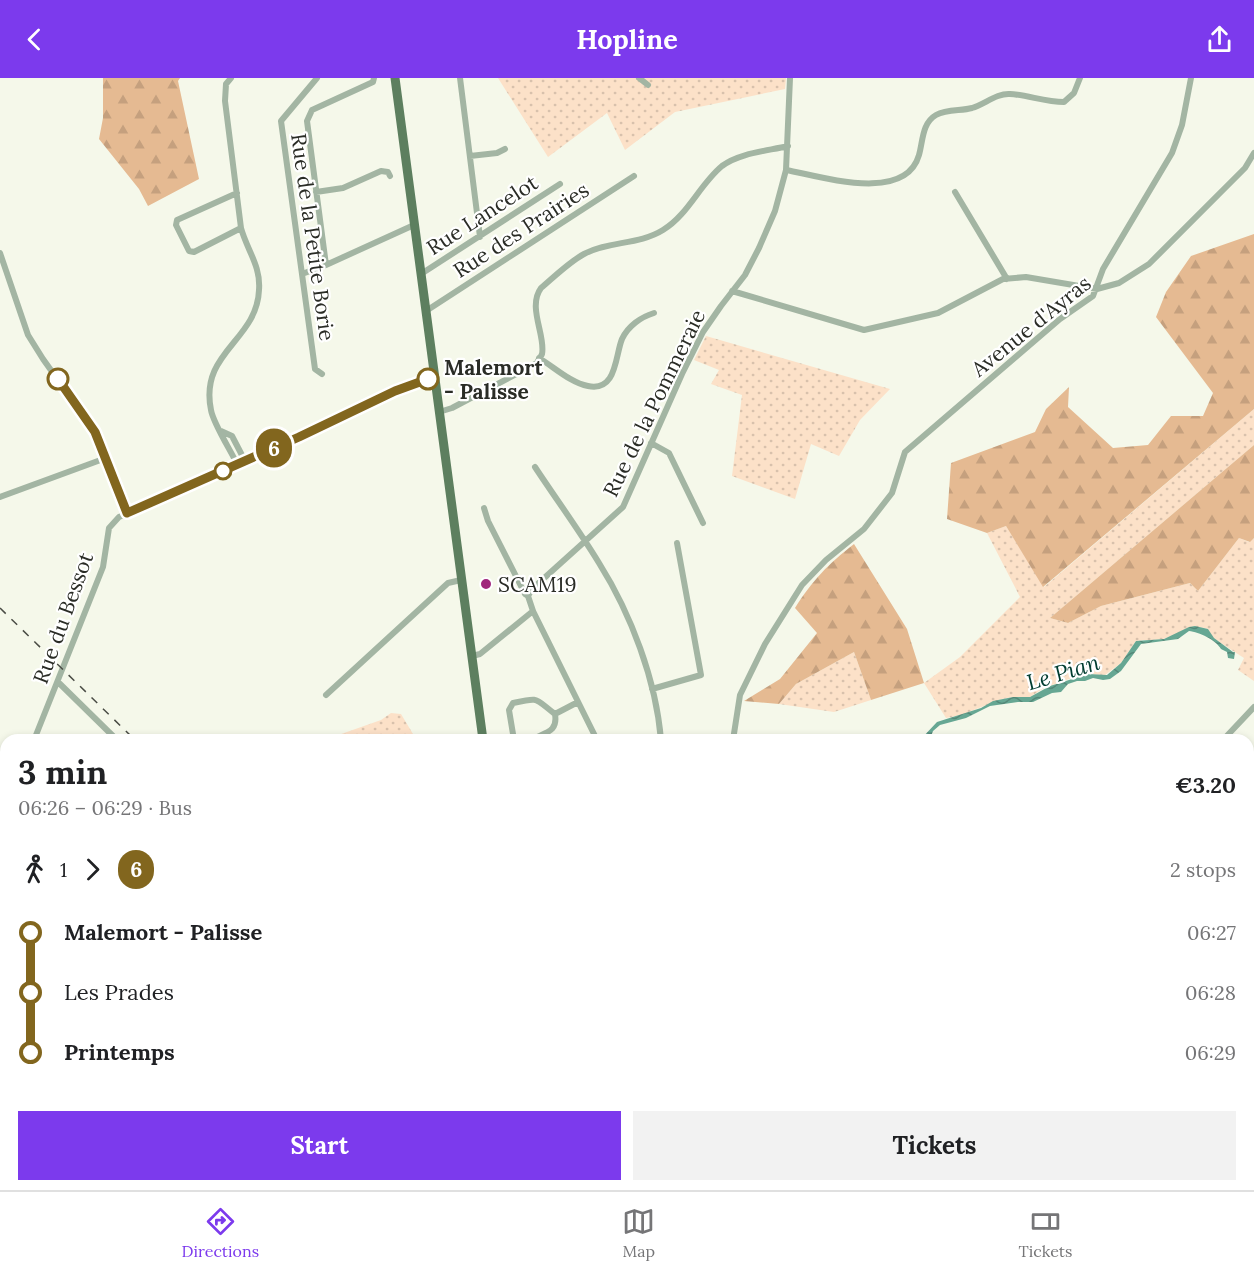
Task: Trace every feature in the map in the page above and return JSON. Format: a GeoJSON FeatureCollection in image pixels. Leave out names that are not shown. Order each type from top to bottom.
{"type":"FeatureCollection","features":[{"type":"Feature","properties":{"kind":"main road"},"geometry":{"type":"LineString","coordinates":[[395,78],[482,734]]}},
{"type":"Feature","properties":{"kind":"street"},"geometry":{"type":"LineString","coordinates":[[231,78],[226,84],[224,94],[237,193],[244,240],[257,265],[259,291],[253,318],[219,360],[212,377],[209,395],[211,412],[237,464]]}},
{"type":"Feature","properties":{"kind":"street","name":"Rue de la Petite Borie"},"geometry":{"type":"LineString","coordinates":[[317,78],[281,121],[315,369],[322,374]]}},
{"type":"Feature","properties":{"kind":"street"},"geometry":{"type":"LineString","coordinates":[[326,265],[308,115],[312,110],[373,82],[374,78]]}},
{"type":"Feature","properties":{"kind":"street"},"geometry":{"type":"LineString","coordinates":[[460,78],[480,237]]}},
{"type":"Feature","properties":{"kind":"street"},"geometry":{"type":"LineString","coordinates":[[639,78],[648,84]]}},
{"type":"Feature","properties":{"kind":"street","name":"Rue de la Pommeraie"},"geometry":{"type":"LineString","coordinates":[[528,596],[532,589],[623,507],[703,332],[745,274],[759,248],[775,211],[786,170],[790,78]]}},
{"type":"Feature","properties":{"kind":"street"},"geometry":{"type":"LineString","coordinates":[[786,170],[856,183],[891,182],[911,169],[918,158],[923,133],[928,122],[935,115],[970,108],[1001,94],[1064,102],[1074,93],[1080,78]]}},
{"type":"Feature","properties":{"kind":"street"},"geometry":{"type":"LineString","coordinates":[[732,291],[864,330],[938,313],[1006,279],[1026,277],[1097,289],[1102,270],[1173,153],[1182,124],[1191,78]]}},
{"type":"Feature","properties":{"kind":"street"},"geometry":{"type":"LineString","coordinates":[[439,412],[452,408],[537,363],[542,354],[536,294],[584,254],[662,231],[676,220],[709,178],[724,165],[736,158],[788,147]]}},
{"type":"Feature","properties":{"kind":"street"},"geometry":{"type":"LineString","coordinates":[[470,156],[497,153],[505,149]]}},
{"type":"Feature","properties":{"kind":"street","name":"Avenue d'Ayras"},"geometry":{"type":"LineString","coordinates":[[734,734],[740,695],[765,644],[802,585],[826,560],[864,529],[892,493],[905,452],[1060,319],[1094,296],[1097,289],[1119,283],[1149,264],[1245,168],[1254,153]]}},
{"type":"Feature","properties":{"kind":"street"},"geometry":{"type":"LineString","coordinates":[[316,192],[343,188],[381,171],[388,172],[390,176]]}},
{"type":"Feature","properties":{"kind":"street","name":"Rue des Prairies"},"geometry":{"type":"LineString","coordinates":[[426,311],[634,176]]}},
{"type":"Feature","properties":{"kind":"street","name":"Rue Lancelot"},"geometry":{"type":"LineString","coordinates":[[421,274],[560,184]]}},
{"type":"Feature","properties":{"kind":"street"},"geometry":{"type":"LineString","coordinates":[[955,192],[1006,279]]}},
{"type":"Feature","properties":{"kind":"street"},"geometry":{"type":"LineString","coordinates":[[237,193],[177,220],[176,225],[189,251],[194,252],[242,228]]}},
{"type":"Feature","properties":{"kind":"street"},"geometry":{"type":"LineString","coordinates":[[302,274],[414,225]]}},
{"type":"Feature","properties":{"kind":"street"},"geometry":{"type":"LineString","coordinates":[[0,254],[28,335],[95,432],[127,513],[395,391],[435,377]]}},
{"type":"Feature","properties":{"kind":"street"},"geometry":{"type":"LineString","coordinates":[[539,358],[581,384],[591,387],[603,384],[613,376],[622,339],[644,316],[654,313]]}},
{"type":"Feature","properties":{"kind":"street"},"geometry":{"type":"LineString","coordinates":[[221,431],[232,436],[245,461]]}},
{"type":"Feature","properties":{"kind":"street"},"geometry":{"type":"LineString","coordinates":[[651,443],[669,453],[703,523]]}},
{"type":"Feature","properties":{"kind":"street"},"geometry":{"type":"LineString","coordinates":[[0,497],[106,458]]}},
{"type":"Feature","properties":{"kind":"street"},"geometry":{"type":"LineString","coordinates":[[535,467],[600,564],[635,633],[658,712],[660,734]]}},
{"type":"Feature","properties":{"kind":"street"},"geometry":{"type":"LineString","coordinates":[[484,508],[488,521],[528,596],[532,611],[594,734]]}},
{"type":"Feature","properties":{"kind":"street","name":"Rue du Bessot"},"geometry":{"type":"LineString","coordinates":[[36,734],[103,567],[109,528],[119,517],[127,513]]}},
{"type":"Feature","properties":{"kind":"street"},"geometry":{"type":"LineString","coordinates":[[652,689],[701,675],[677,543]]}},
{"type":"Feature","properties":{"kind":"street"},"geometry":{"type":"LineString","coordinates":[[326,695],[448,583],[462,580]]}},
{"type":"Feature","properties":{"kind":"street"},"geometry":{"type":"LineString","coordinates":[[472,656],[480,654],[532,611]]}},
{"type":"Feature","properties":{"kind":"street"},"geometry":{"type":"LineString","coordinates":[[58,682],[111,734]]}},
{"type":"Feature","properties":{"kind":"street"},"geometry":{"type":"LineString","coordinates":[[513,734],[509,710],[513,703],[538,699],[555,714],[557,723],[553,729],[543,734]]}},
{"type":"Feature","properties":{"kind":"street"},"geometry":{"type":"LineString","coordinates":[[555,714],[578,702]]}},
{"type":"Feature","properties":{"kind":"street"},"geometry":{"type":"LineString","coordinates":[[1229,734],[1254,707]]}},
{"type":"Feature","properties":{"kind":"shaded area"},"geometry":{"type":"Polygon","coordinates":[[[498,78],[786,78],[785,89],[675,112],[625,150],[607,113],[548,157],[498,78]]]}},
{"type":"Feature","properties":{"kind":"shaded area"},"geometry":{"type":"Polygon","coordinates":[[[706,336],[890,389],[860,420],[839,456],[811,444],[795,499],[732,476],[742,395],[711,384],[719,370],[694,360],[706,336]]]}},
{"type":"Feature","properties":{"kind":"shaded area"},"geometry":{"type":"Polygon","coordinates":[[[1254,409],[1254,445],[1050,618],[1068,623],[1101,606],[1190,583],[1198,591],[1239,538],[1249,542],[1254,538],[1254,681],[1238,670],[1244,658],[1213,638],[1208,629],[1195,627],[1163,639],[1136,641],[1121,663],[1105,675],[1089,674],[1069,679],[1044,688],[1030,697],[1002,699],[961,715],[946,718],[924,683],[960,657],[1020,597],[987,533],[1006,526],[1044,587],[1254,409]]]}},
{"type":"Feature","properties":{"kind":"shaded area"},"geometry":{"type":"Polygon","coordinates":[[[854,652],[871,700],[834,712],[779,704],[796,684],[854,652]]]}},
{"type":"Feature","properties":{"kind":"shaded area"},"geometry":{"type":"Polygon","coordinates":[[[391,713],[401,714],[413,734],[341,734],[381,720],[391,713]]]}},
{"type":"Feature","properties":{"kind":"green space"},"geometry":{"type":"Polygon","coordinates":[[[103,78],[180,78],[178,81],[199,179],[148,206],[139,189],[99,139],[103,118],[103,78]]]}},
{"type":"Feature","properties":{"kind":"green space"},"geometry":{"type":"Polygon","coordinates":[[[1254,234],[1254,409],[1043,587],[1006,526],[987,533],[947,519],[951,463],[1035,432],[1046,409],[1069,387],[1068,407],[1113,448],[1148,445],[1171,416],[1203,416],[1213,393],[1156,317],[1166,292],[1191,256],[1254,234]]]}},
{"type":"Feature","properties":{"kind":"green space"},"geometry":{"type":"Polygon","coordinates":[[[1254,445],[1254,538],[1250,542],[1239,538],[1198,591],[1190,583],[1101,606],[1068,623],[1050,618],[1254,445]]]}},
{"type":"Feature","properties":{"kind":"green space"},"geometry":{"type":"Polygon","coordinates":[[[854,544],[907,629],[924,683],[871,700],[854,652],[796,684],[779,704],[744,701],[780,679],[817,633],[795,608],[821,573],[854,544]]]}},
{"type":"Feature","properties":{"kind":"water"},"geometry":{"type":"Polygon","coordinates":[[[1189,627],[1208,629],[1214,638],[1235,652],[1234,659],[1228,658],[1227,652],[1211,640],[1189,631],[1178,639],[1141,644],[1121,671],[1110,679],[1093,678],[1077,681],[1068,684],[1061,692],[1052,693],[1033,702],[990,706],[966,718],[940,725],[932,734],[926,734],[937,722],[981,708],[993,701],[1013,697],[1030,697],[1050,686],[1088,674],[1107,675],[1121,663],[1136,641],[1164,639],[1189,627]]]}},
{"type":"Feature","properties":{"kind":"railway"},"geometry":{"type":"LineString","coordinates":[[0,608],[129,734]]}},
{"type":"Feature","properties":{"kind":"bus line","name":"6"},"geometry":{"type":"LineString","coordinates":[[58,379],[95,432],[127,513],[299,437],[395,391],[428,379]]}},
{"type":"Feature","properties":{"kind":"place","name":"Malemort - Palisse"},"geometry":{"type":"Point","coordinates":[428,379]}},
{"type":"Feature","properties":{"kind":"place","name":"SCAM19"},"geometry":{"type":"Point","coordinates":[486,584]}},
{"type":"Feature","properties":{"kind":"water label","name":"Le Pian"},"geometry":{"type":"Point","coordinates":[1063,672]}}]}
